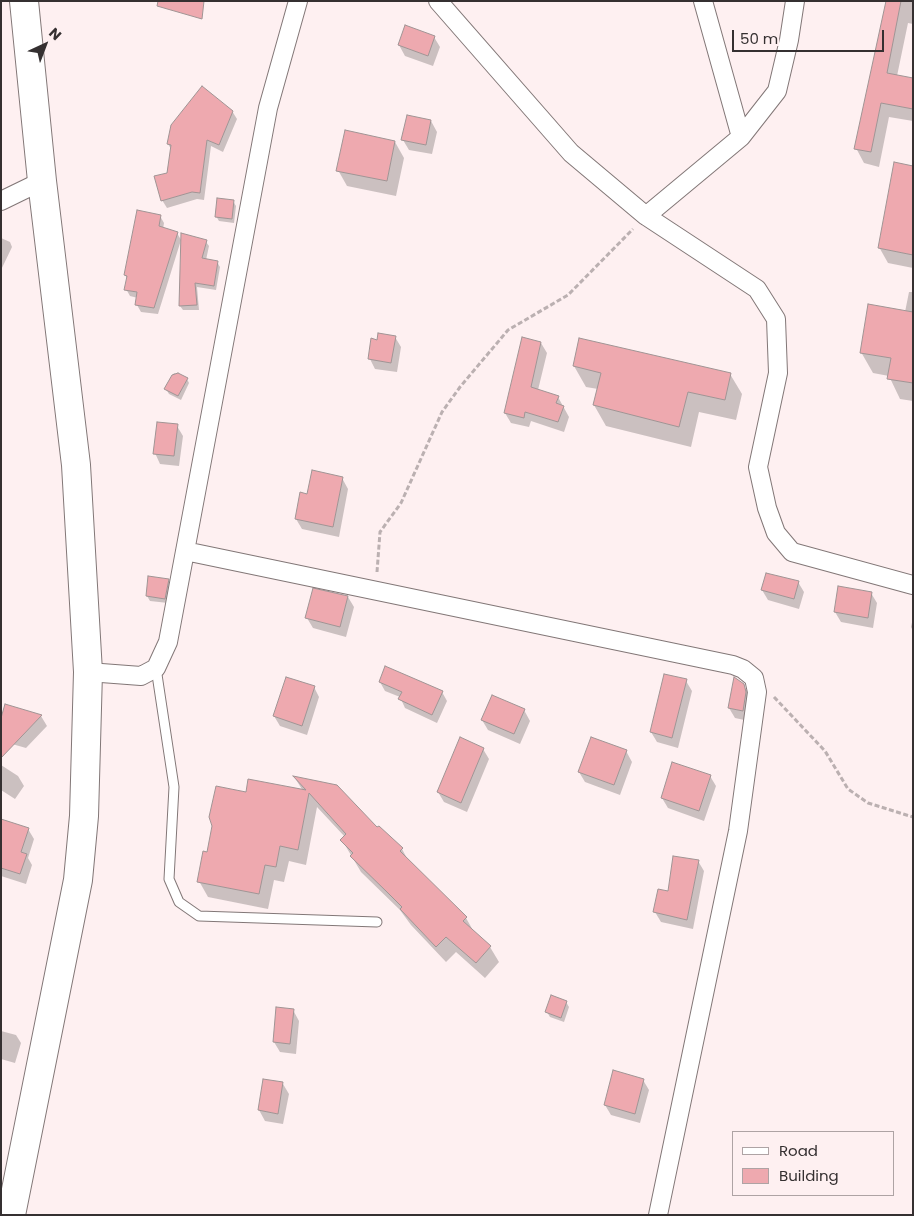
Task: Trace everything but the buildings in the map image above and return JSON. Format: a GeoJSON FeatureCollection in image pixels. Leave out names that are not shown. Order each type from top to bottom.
{"type":"FeatureCollection","features":[{"type":"Feature","properties":{"kind":"main road"},"geometry":{"type":"LineString","coordinates":[[11,1215],[78,880],[84,816],[88,672],[76,465],[42,181],[24,1]]}},
{"type":"Feature","properties":{"kind":"street"},"geometry":{"type":"LineString","coordinates":[[88,672],[140,676],[156,668],[168,642],[268,108],[298,1]]}},
{"type":"Feature","properties":{"kind":"street"},"geometry":{"type":"LineString","coordinates":[[438,1],[571,153],[646,216],[757,289],[776,319],[778,373],[758,467],[767,508],[776,533],[792,552],[913,585]]}},
{"type":"Feature","properties":{"kind":"street"},"geometry":{"type":"LineString","coordinates":[[703,1],[741,137]]}},
{"type":"Feature","properties":{"kind":"street"},"geometry":{"type":"LineString","coordinates":[[646,216],[741,137],[777,91],[789,40],[795,1]]}},
{"type":"Feature","properties":{"kind":"street"},"geometry":{"type":"LineString","coordinates":[[1,201],[42,181]]}},
{"type":"Feature","properties":{"kind":"street"},"geometry":{"type":"LineString","coordinates":[[185,551],[733,665],[743,669],[754,678],[757,692],[738,831],[658,1215]]}},
{"type":"Feature","properties":{"kind":"lane"},"geometry":{"type":"LineString","coordinates":[[156,668],[174,787],[169,879],[179,902],[199,916],[377,922]]}},
{"type":"Feature","properties":{"kind":"path"},"geometry":{"type":"LineString","coordinates":[[376,590],[380,532],[401,503],[442,412],[460,387],[508,330],[568,295],[646,216]]}},
{"type":"Feature","properties":{"kind":"path"},"geometry":{"type":"LineString","coordinates":[[754,678],[782,704],[825,751],[848,789],[868,804],[913,817]]}}]}
